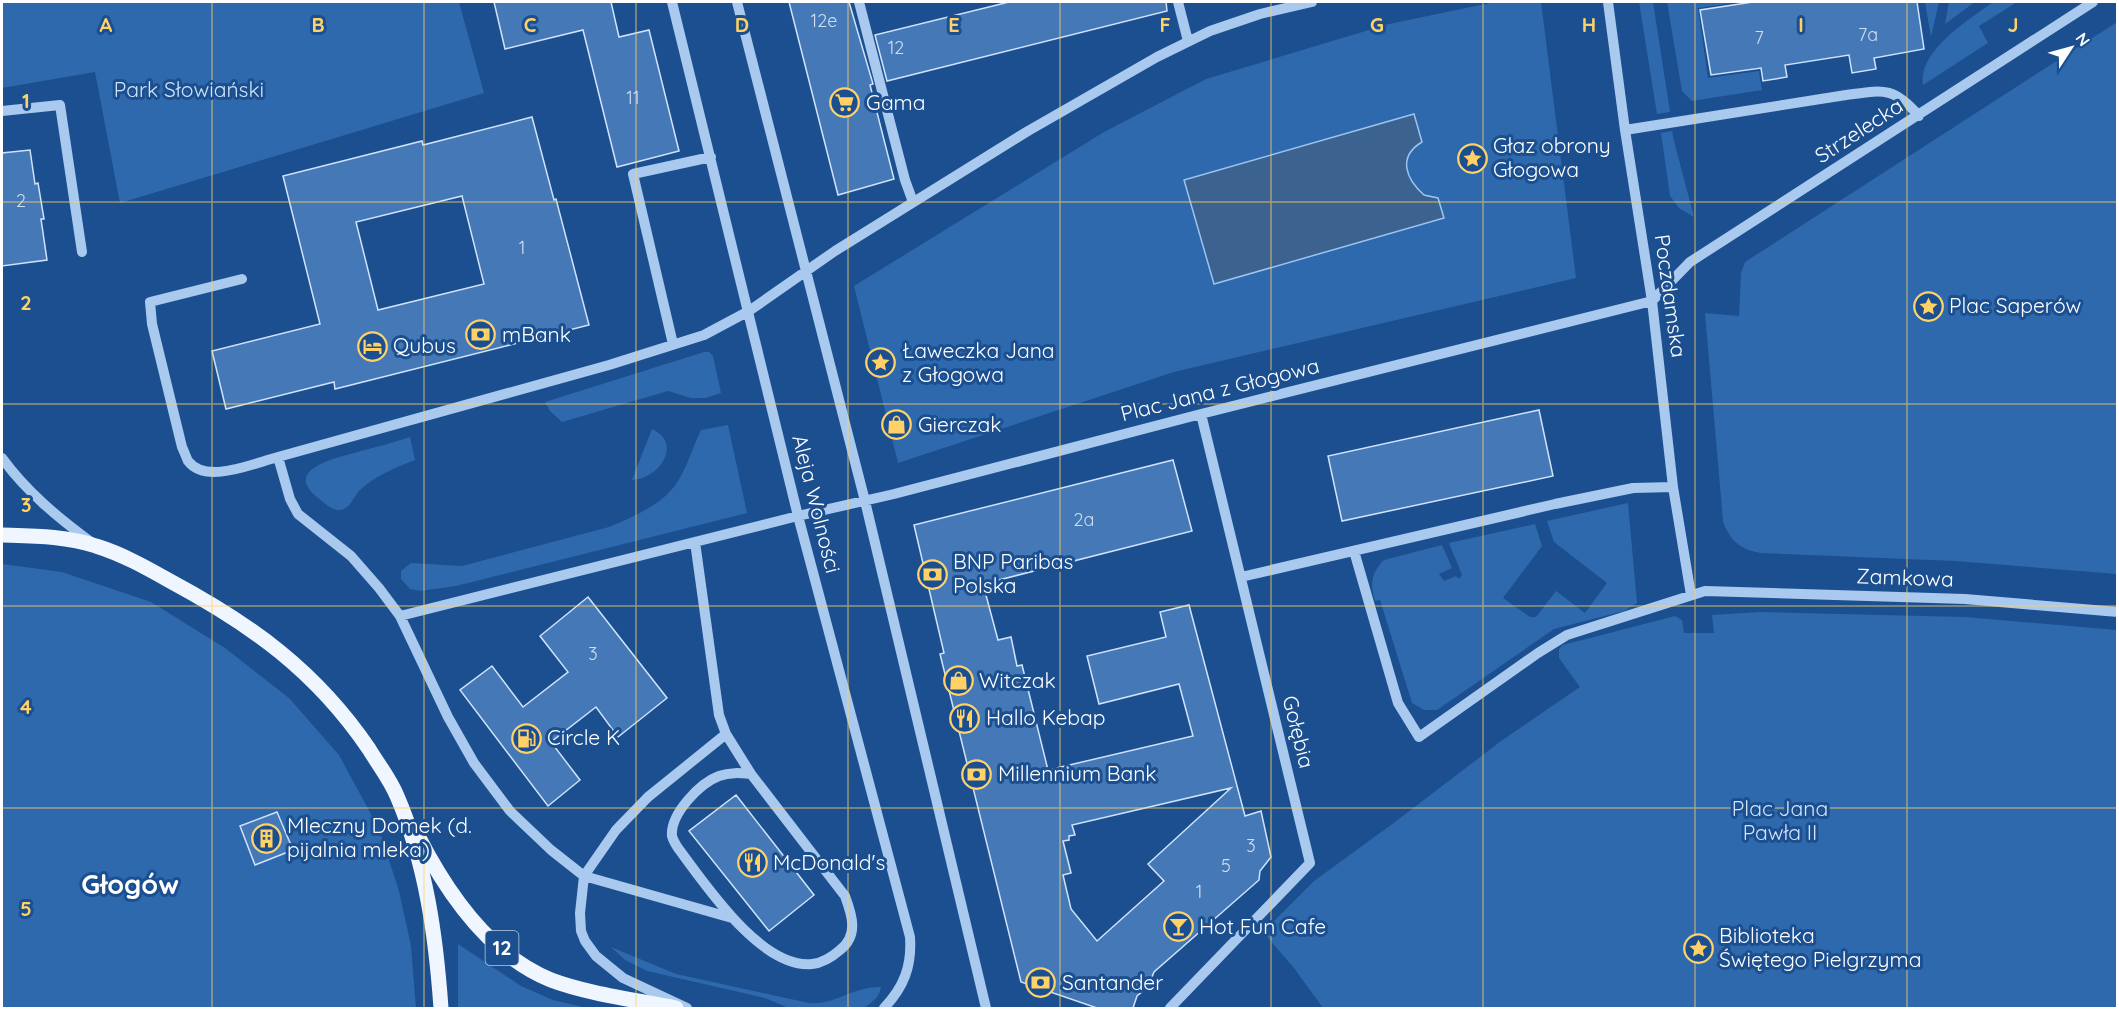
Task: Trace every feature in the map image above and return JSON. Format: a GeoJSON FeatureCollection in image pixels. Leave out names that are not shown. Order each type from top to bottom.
{"type":"FeatureCollection","features":[{"type":"Feature","properties":{"kind":"main road","name":"12"},"geometry":{"type":"LineString","coordinates":[[2,535],[53,538],[96,545],[156,573],[219,608],[256,632],[293,661],[321,689],[355,729],[397,795],[431,861],[450,892],[470,917],[510,955],[531,970],[567,985],[676,1008]]}},
{"type":"Feature","properties":{"kind":"main road","name":"12"},"geometry":{"type":"LineString","coordinates":[[397,795],[431,912],[441,1008]]}},
{"type":"Feature","properties":{"kind":"street","name":"Aleja Wolności"},"geometry":{"type":"LineString","coordinates":[[672,2],[798,516],[910,937],[909,965],[905,980],[896,995],[884,1008]]}},
{"type":"Feature","properties":{"kind":"street"},"geometry":{"type":"LineString","coordinates":[[737,2],[865,501],[986,1008]]}},
{"type":"Feature","properties":{"kind":"street"},"geometry":{"type":"LineString","coordinates":[[859,2],[905,180],[913,202]]}},
{"type":"Feature","properties":{"kind":"street"},"geometry":{"type":"LineString","coordinates":[[1178,2],[1188,41]]}},
{"type":"Feature","properties":{"kind":"street"},"geometry":{"type":"LineString","coordinates":[[242,279],[150,302],[152,324],[180,439],[188,461],[197,469],[217,473],[609,365],[704,335],[749,311],[806,270],[913,202],[1094,93],[1188,41],[1260,14],[1312,2]]}},
{"type":"Feature","properties":{"kind":"street","name":"Poczdamska"},"geometry":{"type":"LineString","coordinates":[[1608,2],[1624,130],[1652,301],[1673,487],[1691,595]]}},
{"type":"Feature","properties":{"kind":"street","name":"Strzelecka"},"geometry":{"type":"LineString","coordinates":[[1652,301],[1690,262],[2093,2]]}},
{"type":"Feature","properties":{"kind":"street"},"geometry":{"type":"LineString","coordinates":[[1624,130],[1846,94],[1880,91],[1896,94],[1905,99],[1918,116]]}},
{"type":"Feature","properties":{"kind":"street"},"geometry":{"type":"LineString","coordinates":[[2,111],[60,105],[82,252]]}},
{"type":"Feature","properties":{"kind":"street"},"geometry":{"type":"LineString","coordinates":[[673,344],[633,174],[711,157]]}},
{"type":"Feature","properties":{"kind":"street","name":"Plac Jana z Głogowa"},"geometry":{"type":"LineString","coordinates":[[400,616],[865,501],[1652,301]]}},
{"type":"Feature","properties":{"kind":"street","name":"Gołębia"},"geometry":{"type":"LineString","coordinates":[[1170,1008],[1310,863],[1201,414]]}},
{"type":"Feature","properties":{"kind":"street"},"geometry":{"type":"LineString","coordinates":[[278,457],[290,499],[298,514],[351,556],[400,616],[448,717],[474,763],[510,811],[584,876],[732,918]]}},
{"type":"Feature","properties":{"kind":"street"},"geometry":{"type":"LineString","coordinates":[[2,458],[17,479],[40,501],[96,545]]}},
{"type":"Feature","properties":{"kind":"street"},"geometry":{"type":"LineString","coordinates":[[1241,577],[1633,488],[1673,487]]}},
{"type":"Feature","properties":{"kind":"street"},"geometry":{"type":"LineString","coordinates":[[695,542],[719,715],[726,734],[751,774],[845,896],[853,918],[852,931],[847,945],[829,959],[812,964],[793,962],[767,949],[732,918],[678,848],[672,836],[674,821],[688,799],[703,784],[718,776],[734,772],[751,774]]}},
{"type":"Feature","properties":{"kind":"street"},"geometry":{"type":"LineString","coordinates":[[1354,551],[1398,703],[1419,737],[1560,639],[1691,595]]}},
{"type":"Feature","properties":{"kind":"street","name":"Zamkowa"},"geometry":{"type":"LineString","coordinates":[[1691,595],[1718,590],[1954,599],[2118,612]]}},
{"type":"Feature","properties":{"kind":"street"},"geometry":{"type":"LineString","coordinates":[[687,1008],[623,978],[596,956],[581,931],[580,914],[584,876],[615,830],[648,797],[726,734]]}},
{"type":"Feature","properties":{"kind":"green space","name":"Park Słowiański"},"geometry":{"type":"Polygon","coordinates":[[[2,2],[459,2],[484,93],[120,203],[95,72],[2,88],[2,2]]]}},
{"type":"Feature","properties":{"kind":"green space"},"geometry":{"type":"Polygon","coordinates":[[[1495,2],[1541,2],[1576,278],[1174,372],[898,463],[854,286],[1104,132],[1206,79],[1389,24],[1495,2]]]}},
{"type":"Feature","properties":{"kind":"green space"},"geometry":{"type":"Polygon","coordinates":[[[1639,2],[1653,2],[1670,112],[1657,114],[1639,2]]]}},
{"type":"Feature","properties":{"kind":"green space"},"geometry":{"type":"Polygon","coordinates":[[[1667,2],[1739,2],[1698,8],[1708,78],[1759,71],[1762,90],[1692,101],[1682,91],[1667,2]]]}},
{"type":"Feature","properties":{"kind":"green space"},"geometry":{"type":"Polygon","coordinates":[[[1925,2],[1939,2],[1931,37],[1925,2]]]}},
{"type":"Feature","properties":{"kind":"green space"},"geometry":{"type":"Polygon","coordinates":[[[1949,2],[1975,2],[1945,24],[1949,2]]]}},
{"type":"Feature","properties":{"kind":"green space"},"geometry":{"type":"Polygon","coordinates":[[[1993,2],[2017,2],[1979,26],[1988,43],[1923,85],[1923,72],[1936,48],[1959,27],[1993,2]]]}},
{"type":"Feature","properties":{"kind":"green space","name":"Plac Saperów"},"geometry":{"type":"Polygon","coordinates":[[[2117,22],[2117,574],[1955,561],[1761,553],[1742,547],[1732,539],[1723,521],[1705,313],[1739,316],[1741,273],[1745,262],[2117,22]]]}},
{"type":"Feature","properties":{"kind":"green space"},"geometry":{"type":"Polygon","coordinates":[[[1672,131],[1694,217],[1679,208],[1670,196],[1661,133],[1672,131]]]}},
{"type":"Feature","properties":{"kind":"green space"},"geometry":{"type":"Polygon","coordinates":[[[709,352],[713,356],[721,393],[706,398],[691,398],[668,391],[562,422],[550,411],[545,402],[709,352]]]}},
{"type":"Feature","properties":{"kind":"green space"},"geometry":{"type":"Polygon","coordinates":[[[728,425],[747,513],[456,586],[420,591],[410,589],[401,579],[401,571],[411,563],[462,566],[609,527],[628,519],[656,503],[672,489],[685,469],[701,430],[728,425]]]}},
{"type":"Feature","properties":{"kind":"green space"},"geometry":{"type":"Polygon","coordinates":[[[652,429],[661,435],[666,443],[667,451],[664,459],[651,474],[632,480],[652,429]]]}},
{"type":"Feature","properties":{"kind":"green space"},"geometry":{"type":"Polygon","coordinates":[[[410,437],[415,460],[371,481],[343,509],[331,508],[308,487],[306,478],[310,471],[318,465],[410,437]]]}},
{"type":"Feature","properties":{"kind":"green space"},"geometry":{"type":"Polygon","coordinates":[[[1628,503],[1637,603],[1624,611],[1554,629],[1437,710],[1424,710],[1412,703],[1380,600],[1375,601],[1373,595],[1374,574],[1384,560],[1442,545],[1452,568],[1439,574],[1444,581],[1456,576],[1459,579],[1462,575],[1449,543],[1535,524],[1542,546],[1503,598],[1530,617],[1536,617],[1556,591],[1585,613],[1607,583],[1554,542],[1547,521],[1628,503]]]}},
{"type":"Feature","properties":{"kind":"green space"},"geometry":{"type":"Polygon","coordinates":[[[2,564],[62,572],[151,602],[225,648],[289,698],[339,755],[379,829],[399,891],[411,946],[416,1008],[2,1008],[2,564]]]}},
{"type":"Feature","properties":{"kind":"green space","name":"Plac Jana Pawła II"},"geometry":{"type":"Polygon","coordinates":[[[1760,612],[1965,617],[2117,630],[2117,1008],[1323,1008],[1294,968],[1263,932],[1314,881],[1501,741],[1580,687],[1559,658],[1559,649],[1563,645],[1675,616],[1682,620],[1684,633],[1714,633],[1712,615],[1760,612]]]}},
{"type":"Feature","properties":{"kind":"green space"},"geometry":{"type":"Polygon","coordinates":[[[458,944],[521,986],[553,1000],[587,1008],[458,1008],[458,944]]]}},
{"type":"Feature","properties":{"kind":"green space"},"geometry":{"type":"Polygon","coordinates":[[[611,947],[676,974],[809,1003],[828,1001],[871,987],[881,987],[877,997],[864,1008],[789,1008],[765,998],[647,971],[625,960],[611,947]]]}},
{"type":"Feature","properties":{"kind":"shaded area"},"geometry":{"type":"Polygon","coordinates":[[[1414,114],[1422,142],[1409,154],[1407,168],[1409,175],[1424,195],[1438,198],[1444,218],[1214,284],[1184,180],[1414,114]]]}},
{"type":"Feature","properties":{"kind":"building"},"geometry":{"type":"Polygon","coordinates":[[[494,2],[611,2],[619,37],[649,30],[679,151],[617,167],[583,30],[505,49],[494,2]]]}},
{"type":"Feature","properties":{"kind":"building","name":"Gama"},"geometry":{"type":"Polygon","coordinates":[[[789,2],[849,2],[873,84],[870,85],[894,179],[838,195],[789,2]]]}},
{"type":"Feature","properties":{"kind":"building"},"geometry":{"type":"Polygon","coordinates":[[[1009,2],[1166,2],[1167,11],[887,81],[875,35],[1009,2]]]}},
{"type":"Feature","properties":{"kind":"building"},"geometry":{"type":"Polygon","coordinates":[[[1753,2],[1917,2],[1924,49],[1874,58],[1876,69],[1852,73],[1849,55],[1785,65],[1787,77],[1763,81],[1761,68],[1711,75],[1700,10],[1753,2]]]}},
{"type":"Feature","properties":{"kind":"building"},"geometry":{"type":"Polygon","coordinates":[[[532,117],[589,325],[335,389],[334,382],[226,409],[212,351],[320,324],[283,176],[422,141],[423,145],[532,117]],[[462,196],[356,222],[378,310],[484,284],[462,196]]]}},
{"type":"Feature","properties":{"kind":"building"},"geometry":{"type":"Polygon","coordinates":[[[30,150],[35,184],[38,183],[44,219],[41,219],[47,260],[2,266],[2,153],[30,150]]]}},
{"type":"Feature","properties":{"kind":"building"},"geometry":{"type":"Polygon","coordinates":[[[1539,410],[1553,476],[1342,521],[1328,456],[1539,410]]]}},
{"type":"Feature","properties":{"kind":"building"},"geometry":{"type":"Polygon","coordinates":[[[1173,460],[1192,531],[983,584],[998,640],[1011,637],[1017,666],[1022,665],[1048,770],[1193,736],[1179,684],[1099,704],[1087,656],[1166,637],[1160,612],[1189,605],[1245,816],[1261,811],[1271,857],[1260,871],[1259,880],[1154,972],[1148,987],[1137,996],[1133,1008],[1097,1008],[1021,982],[940,654],[944,653],[914,525],[1173,460]],[[1231,788],[1072,825],[1075,835],[1063,841],[1071,873],[1063,875],[1071,909],[1097,941],[1164,881],[1148,864],[1231,788]]]}},
{"type":"Feature","properties":{"kind":"building"},"geometry":{"type":"Polygon","coordinates":[[[588,597],[667,698],[618,737],[596,707],[551,742],[580,780],[548,806],[460,690],[492,666],[523,707],[568,672],[540,636],[588,597]]]}},
{"type":"Feature","properties":{"kind":"building","name":"McDonald's"},"geometry":{"type":"Polygon","coordinates":[[[736,795],[814,895],[769,931],[689,831],[736,795]]]}},
{"type":"Feature","properties":{"kind":"building","name":"Mleczny Domek (d. pijalnia mleka)"},"geometry":{"type":"Polygon","coordinates":[[[277,812],[293,850],[255,865],[240,826],[277,812]]]}},
{"type":"Feature","properties":{"kind":"place","name":"Gama"},"geometry":{"type":"Point","coordinates":[845,103]}},
{"type":"Feature","properties":{"kind":"place","name":"Głaz obrony Głogowa"},"geometry":{"type":"Point","coordinates":[1472,158]}},
{"type":"Feature","properties":{"kind":"place","name":"Plac Saperów"},"geometry":{"type":"Point","coordinates":[1928,306]}},
{"type":"Feature","properties":{"kind":"place","name":"mBank"},"geometry":{"type":"Point","coordinates":[481,335]}},
{"type":"Feature","properties":{"kind":"place","name":"Qubus"},"geometry":{"type":"Point","coordinates":[372,346]}},
{"type":"Feature","properties":{"kind":"place","name":"Ławeczka Jana z Głogowa"},"geometry":{"type":"Point","coordinates":[881,363]}},
{"type":"Feature","properties":{"kind":"place","name":"Gierczak"},"geometry":{"type":"Point","coordinates":[897,425]}},
{"type":"Feature","properties":{"kind":"place","name":"BNP Paribas Polska"},"geometry":{"type":"Point","coordinates":[932,574]}},
{"type":"Feature","properties":{"kind":"place","name":"Witczak"},"geometry":{"type":"Point","coordinates":[958,681]}},
{"type":"Feature","properties":{"kind":"place","name":"Hallo Kebap"},"geometry":{"type":"Point","coordinates":[965,718]}},
{"type":"Feature","properties":{"kind":"place","name":"Circle K"},"geometry":{"type":"Point","coordinates":[526,738]}},
{"type":"Feature","properties":{"kind":"place","name":"Millennium Bank"},"geometry":{"type":"Point","coordinates":[977,774]}},
{"type":"Feature","properties":{"kind":"place","name":"Mleczny Domek (d. pijalnia mleka)"},"geometry":{"type":"Point","coordinates":[266,838]}},
{"type":"Feature","properties":{"kind":"place","name":"McDonald's"},"geometry":{"type":"Point","coordinates":[752,863]}},
{"type":"Feature","properties":{"kind":"place","name":"Hot Fun Cafe"},"geometry":{"type":"Point","coordinates":[1178,927]}},
{"type":"Feature","properties":{"kind":"place","name":"Biblioteka Świętego Pielgrzyma"},"geometry":{"type":"Point","coordinates":[1698,948]}},
{"type":"Feature","properties":{"kind":"place","name":"Santander"},"geometry":{"type":"Point","coordinates":[1041,983]}},
{"type":"Feature","properties":{"kind":"district","name":"Głogów"},"geometry":{"type":"Point","coordinates":[130,885]}}]}
